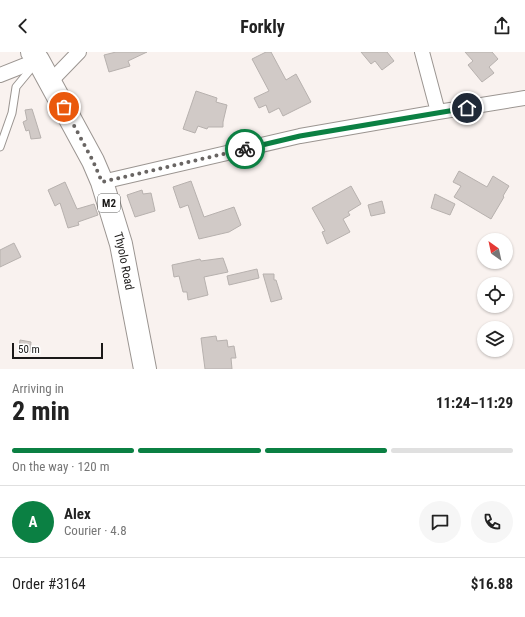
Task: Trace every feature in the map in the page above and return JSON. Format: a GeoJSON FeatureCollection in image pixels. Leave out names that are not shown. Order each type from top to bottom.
{"type":"FeatureCollection","features":[{"type":"Feature","properties":{"kind":"highway","name":"Thyolo Road"},"geometry":{"type":"LineString","coordinates":[[35,56],[93,161],[102,182],[122,244],[145,369]]}},
{"type":"Feature","properties":{"kind":"street"},"geometry":{"type":"LineString","coordinates":[[50,82],[79,52]]}},
{"type":"Feature","properties":{"kind":"street"},"geometry":{"type":"LineString","coordinates":[[422,52],[438,112]]}},
{"type":"Feature","properties":{"kind":"street"},"geometry":{"type":"LineString","coordinates":[[0,75],[35,56]]}},
{"type":"Feature","properties":{"kind":"street"},"geometry":{"type":"LineString","coordinates":[[102,182],[300,136],[525,98]]}},
{"type":"Feature","properties":{"kind":"lane"},"geometry":{"type":"LineString","coordinates":[[0,147],[12,113],[16,87],[35,56]]}},
{"type":"Feature","properties":{"kind":"building"},"geometry":{"type":"Polygon","coordinates":[[[116,52],[147,52],[128,61],[130,66],[109,72],[104,55],[116,52]]]}},
{"type":"Feature","properties":{"kind":"building"},"geometry":{"type":"Polygon","coordinates":[[[266,52],[271,52],[286,80],[296,74],[311,102],[283,116],[279,108],[269,113],[266,105],[259,108],[254,98],[269,91],[252,59],[266,52]]]}},
{"type":"Feature","properties":{"kind":"building"},"geometry":{"type":"Polygon","coordinates":[[[361,52],[387,52],[394,61],[382,70],[375,61],[371,64],[361,52]]]}},
{"type":"Feature","properties":{"kind":"building"},"geometry":{"type":"Polygon","coordinates":[[[465,52],[492,52],[498,59],[489,67],[494,73],[482,82],[468,65],[473,61],[465,52]]]}},
{"type":"Feature","properties":{"kind":"building"},"geometry":{"type":"Polygon","coordinates":[[[196,91],[217,98],[216,102],[227,105],[223,127],[208,127],[207,129],[198,126],[195,133],[183,129],[196,91]]]}},
{"type":"Feature","properties":{"kind":"building"},"geometry":{"type":"Polygon","coordinates":[[[32,109],[41,138],[31,139],[29,130],[26,131],[23,122],[27,120],[25,110],[32,109]]]}},
{"type":"Feature","properties":{"kind":"building"},"geometry":{"type":"Polygon","coordinates":[[[459,171],[487,187],[493,176],[509,186],[491,219],[454,197],[461,186],[453,182],[459,171]]]}},
{"type":"Feature","properties":{"kind":"building"},"geometry":{"type":"Polygon","coordinates":[[[191,181],[204,217],[234,207],[241,225],[229,232],[199,239],[188,205],[180,208],[173,187],[191,181]]]}},
{"type":"Feature","properties":{"kind":"building"},"geometry":{"type":"Polygon","coordinates":[[[65,182],[77,209],[94,204],[98,215],[78,222],[79,225],[68,228],[60,203],[55,206],[48,190],[65,182]]]}},
{"type":"Feature","properties":{"kind":"building"},"geometry":{"type":"Polygon","coordinates":[[[351,186],[361,204],[348,212],[350,215],[343,219],[350,232],[327,244],[322,232],[325,231],[312,208],[351,186]]]}},
{"type":"Feature","properties":{"kind":"building"},"geometry":{"type":"Polygon","coordinates":[[[142,190],[143,194],[151,193],[155,211],[135,217],[127,195],[142,190]]]}},
{"type":"Feature","properties":{"kind":"building"},"geometry":{"type":"Polygon","coordinates":[[[435,194],[455,204],[450,215],[431,208],[435,194]]]}},
{"type":"Feature","properties":{"kind":"building"},"geometry":{"type":"Polygon","coordinates":[[[382,201],[385,213],[371,216],[368,205],[382,201]]]}},
{"type":"Feature","properties":{"kind":"building"},"geometry":{"type":"Polygon","coordinates":[[[14,243],[21,257],[0,267],[0,250],[14,243]]]}},
{"type":"Feature","properties":{"kind":"building"},"geometry":{"type":"Polygon","coordinates":[[[223,258],[228,272],[204,277],[208,295],[188,300],[187,292],[183,292],[179,276],[174,277],[172,265],[200,259],[201,261],[223,258]]]}},
{"type":"Feature","properties":{"kind":"building"},"geometry":{"type":"Polygon","coordinates":[[[257,269],[259,278],[229,285],[227,276],[257,269]]]}},
{"type":"Feature","properties":{"kind":"building"},"geometry":{"type":"Polygon","coordinates":[[[263,274],[274,274],[274,280],[276,280],[282,299],[271,302],[263,274]]]}},
{"type":"Feature","properties":{"kind":"building"},"geometry":{"type":"Polygon","coordinates":[[[216,336],[217,341],[227,340],[228,347],[234,346],[236,358],[231,358],[232,369],[205,369],[201,338],[216,336]]]}},
{"type":"Feature","properties":{"kind":"building"},"geometry":{"type":"Polygon","coordinates":[[[20,340],[31,342],[30,352],[19,350],[20,340]]]}},
{"type":"Feature","properties":{"kind":"way so far"},"geometry":{"type":"LineString","coordinates":[[64,107],[93,161],[102,182],[245,149]]}},
{"type":"Feature","properties":{"kind":"route"},"geometry":{"type":"LineString","coordinates":[[245,149],[300,136],[467,108]]}}]}
